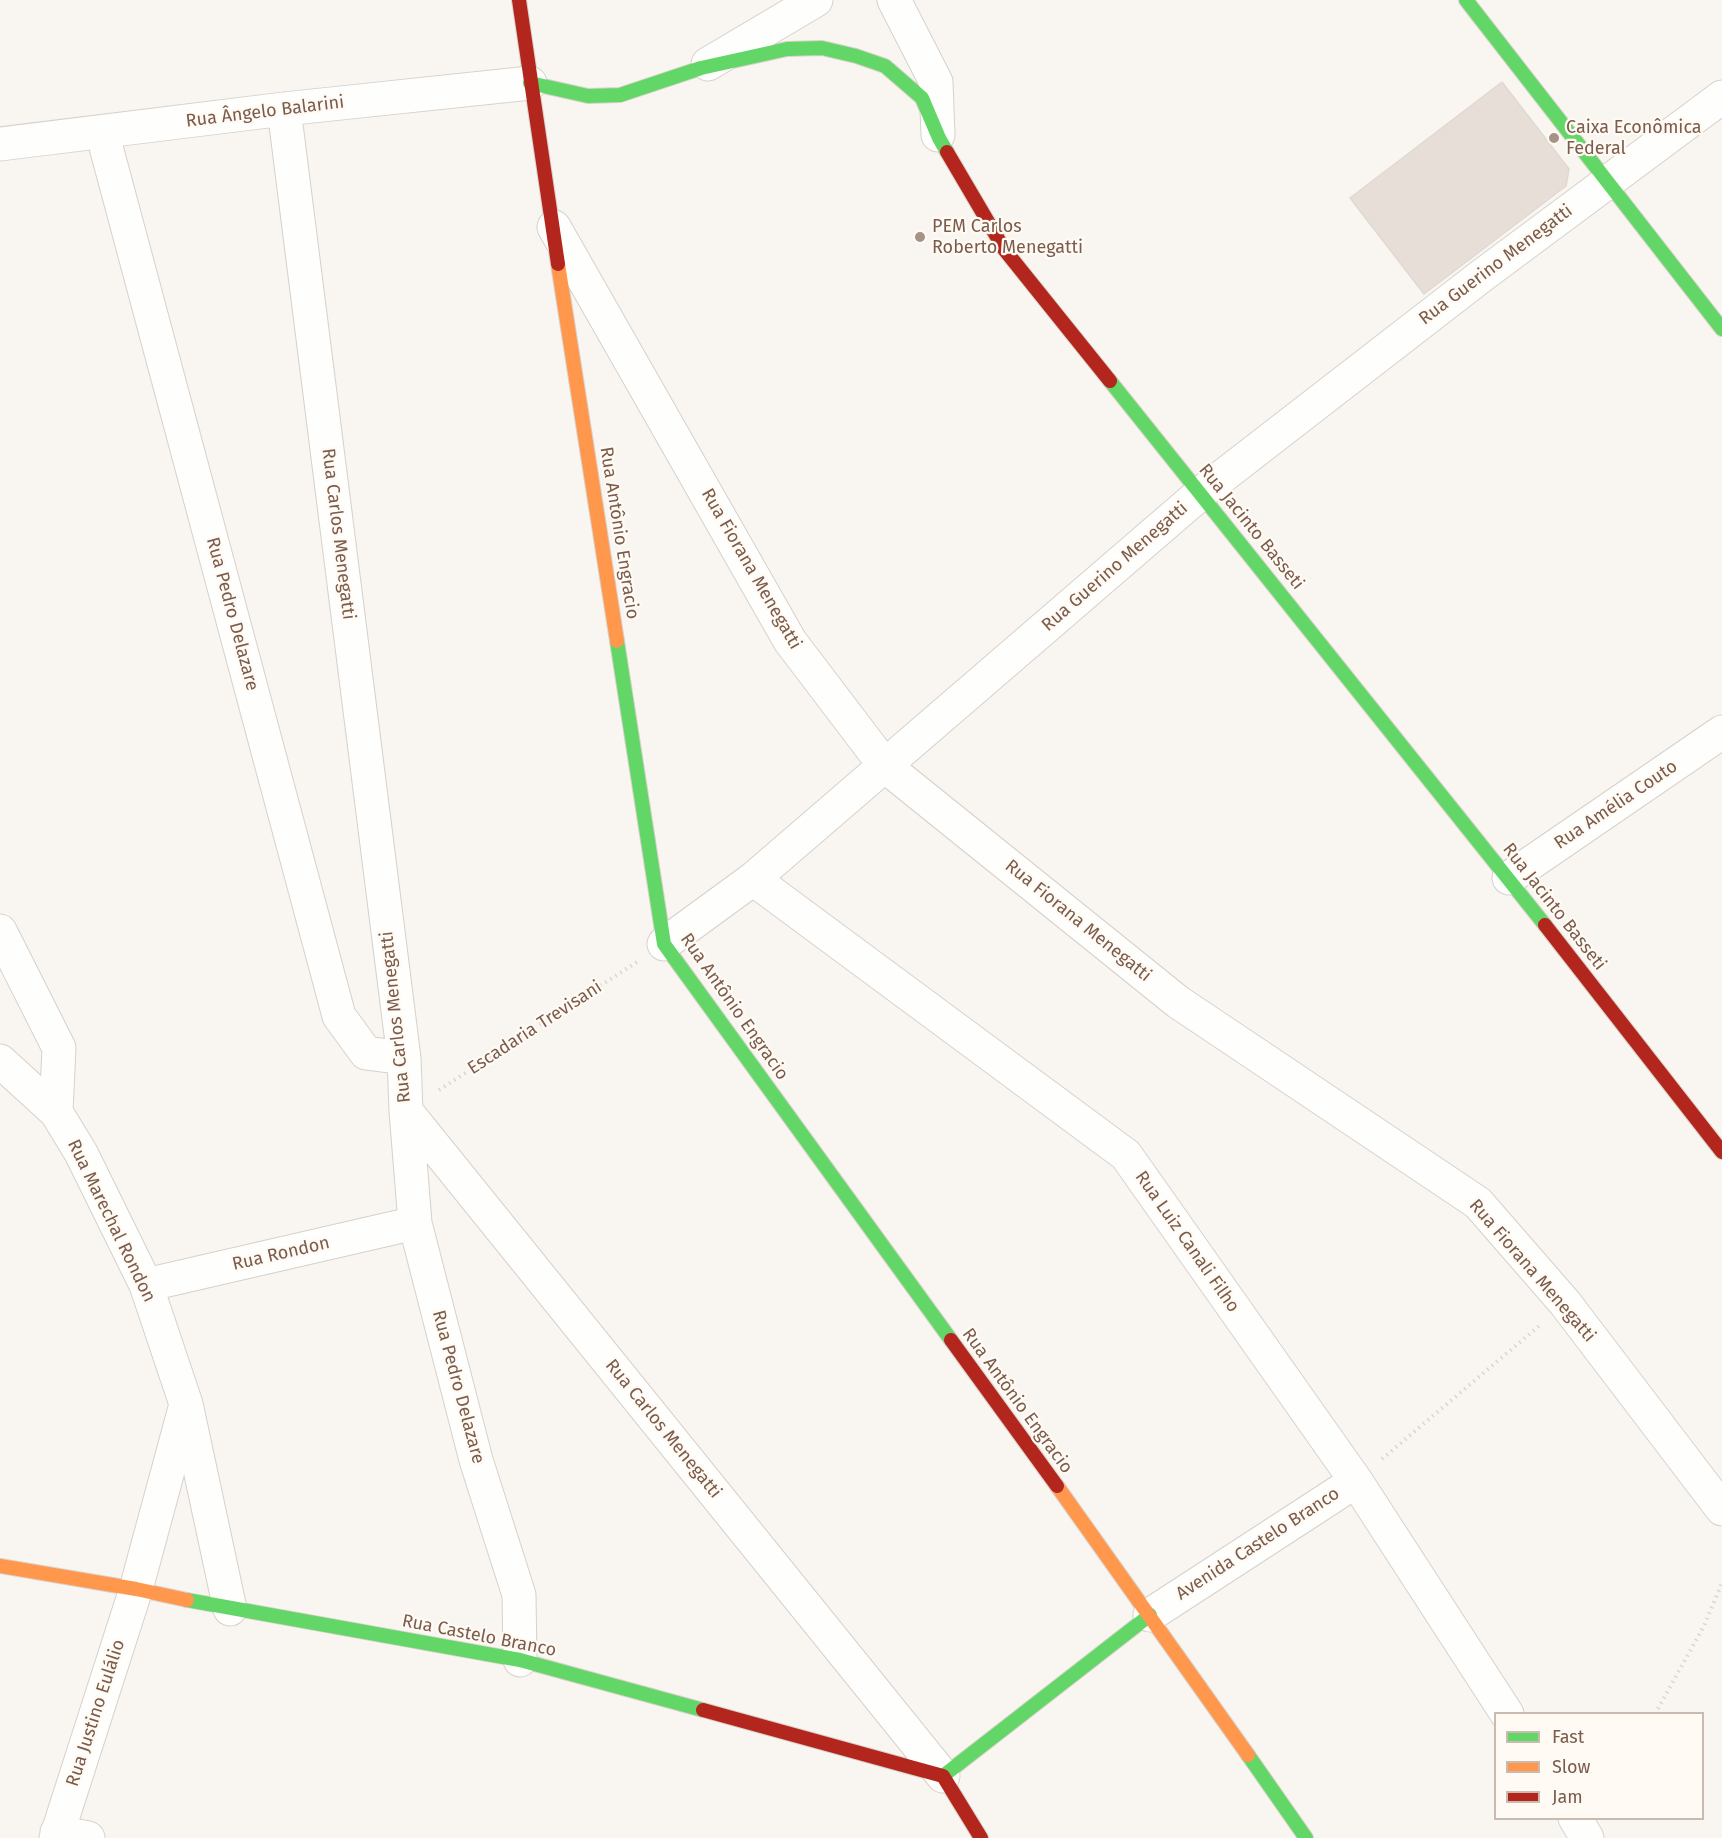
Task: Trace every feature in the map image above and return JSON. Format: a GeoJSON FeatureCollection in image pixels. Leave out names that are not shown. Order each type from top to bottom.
{"type":"FeatureCollection","features":[{"type":"Feature","properties":{"kind":"street","name":"Rua Antônio Engracio"},"geometry":{"type":"LineString","coordinates":[[519,0],[664,944],[1150,1615],[1306,1838]]}},
{"type":"Feature","properties":{"kind":"street"},"geometry":{"type":"LineString","coordinates":[[701,68],[816,0]]}},
{"type":"Feature","properties":{"kind":"street"},"geometry":{"type":"LineString","coordinates":[[894,0],[936,82],[939,138]]}},
{"type":"Feature","properties":{"kind":"street"},"geometry":{"type":"LineString","coordinates":[[1466,0],[1722,329]]}},
{"type":"Feature","properties":{"kind":"street","name":"Rua Jacinto Basseti"},"geometry":{"type":"LineString","coordinates":[[530,83],[588,96],[620,95],[701,68],[787,49],[822,48],[885,66],[922,98],[939,138],[1004,249],[1509,878],[1722,1152]]}},
{"type":"Feature","properties":{"kind":"street","name":"Rua Ângelo Balarini"},"geometry":{"type":"LineString","coordinates":[[0,144],[284,109],[530,83]]}},
{"type":"Feature","properties":{"kind":"street","name":"Rua Guerino Menegatti"},"geometry":{"type":"LineString","coordinates":[[664,944],[753,879],[1202,493],[1606,181],[1722,97]]}},
{"type":"Feature","properties":{"kind":"street","name":"Rua Carlos Menegatti"},"geometry":{"type":"LineString","coordinates":[[284,109],[404,1058],[406,1112],[943,1776],[981,1838]]}},
{"type":"Feature","properties":{"kind":"street","name":"Rua Pedro Delazare"},"geometry":{"type":"LineString","coordinates":[[102,132],[339,1016],[366,1053],[404,1058]]}},
{"type":"Feature","properties":{"kind":"street","name":"Rua Fiorana Menegatti"},"geometry":{"type":"LineString","coordinates":[[554,227],[790,641],[885,766],[1178,1002],[1478,1203],[1565,1303],[1722,1509]]}},
{"type":"Feature","properties":{"kind":"street","name":"Rua Amélia Couto"},"geometry":{"type":"LineString","coordinates":[[1509,878],[1722,732]]}},
{"type":"Feature","properties":{"kind":"street","name":"Rua Luiz Canali Filho"},"geometry":{"type":"LineString","coordinates":[[753,879],[1126,1155],[1356,1481],[1506,1712]]}},
{"type":"Feature","properties":{"kind":"street"},"geometry":{"type":"LineString","coordinates":[[0,932],[59,1048],[56,1112]]}},
{"type":"Feature","properties":{"kind":"street","name":"Rua Marechal Rondon"},"geometry":{"type":"LineString","coordinates":[[0,1061],[56,1112],[81,1153],[146,1285],[186,1404],[230,1609]]}},
{"type":"Feature","properties":{"kind":"street","name":"Rua Pedro Delazare"},"geometry":{"type":"LineString","coordinates":[[406,1112],[415,1223],[476,1460],[519,1595],[520,1660]]}},
{"type":"Feature","properties":{"kind":"street","name":"Rua Rondon"},"geometry":{"type":"LineString","coordinates":[[146,1285],[415,1223]]}},
{"type":"Feature","properties":{"kind":"street"},"geometry":{"type":"LineString","coordinates":[[136,1589],[186,1404]]}},
{"type":"Feature","properties":{"kind":"street","name":"Avenida Castelo Branco"},"geometry":{"type":"LineString","coordinates":[[943,1776],[1150,1615],[1356,1481]]}},
{"type":"Feature","properties":{"kind":"street","name":"Rua Castelo Branco"},"geometry":{"type":"LineString","coordinates":[[0,1566],[520,1660],[943,1776]]}},
{"type":"Feature","properties":{"kind":"street","name":"Rua Justino Eulálio"},"geometry":{"type":"LineString","coordinates":[[67,1836],[136,1589]]}},
{"type":"Feature","properties":{"kind":"street"},"geometry":{"type":"LineString","coordinates":[[1576,1820],[1587,1838]]}},
{"type":"Feature","properties":{"kind":"path","name":"Escadaria Trevisani"},"geometry":{"type":"LineString","coordinates":[[406,1112],[664,944]]}},
{"type":"Feature","properties":{"kind":"path","name":"Avenida Castelo Branco"},"geometry":{"type":"LineString","coordinates":[[1356,1481],[1565,1303]]}},
{"type":"Feature","properties":{"kind":"path"},"geometry":{"type":"LineString","coordinates":[[1656,1712],[1704,1626],[1722,1582]]}},
{"type":"Feature","properties":{"kind":"building"},"geometry":{"type":"Polygon","coordinates":[[[1502,82],[1569,169],[1566,186],[1424,294],[1350,198],[1502,82]]]}},
{"type":"Feature","properties":{"kind":"traffic: fast"},"geometry":{"type":"LineString","coordinates":[[1466,0],[1722,329]]}},
{"type":"Feature","properties":{"kind":"traffic: fast"},"geometry":{"type":"LineString","coordinates":[[530,83],[588,96],[620,95],[701,68],[787,49],[822,48],[885,66],[922,98],[947,152]]}},
{"type":"Feature","properties":{"kind":"traffic: fast"},"geometry":{"type":"LineString","coordinates":[[1110,381],[1545,925]]}},
{"type":"Feature","properties":{"kind":"traffic: fast"},"geometry":{"type":"LineString","coordinates":[[617,641],[664,944],[951,1340]]}},
{"type":"Feature","properties":{"kind":"traffic: fast"},"geometry":{"type":"LineString","coordinates":[[187,1600],[520,1660],[703,1710]]}},
{"type":"Feature","properties":{"kind":"traffic: fast"},"geometry":{"type":"LineString","coordinates":[[943,1776],[1150,1615]]}},
{"type":"Feature","properties":{"kind":"traffic: fast"},"geometry":{"type":"LineString","coordinates":[[1248,1755],[1306,1838]]}},
{"type":"Feature","properties":{"kind":"traffic: slow"},"geometry":{"type":"LineString","coordinates":[[558,264],[617,641]]}},
{"type":"Feature","properties":{"kind":"traffic: slow"},"geometry":{"type":"LineString","coordinates":[[1057,1486],[1248,1755]]}},
{"type":"Feature","properties":{"kind":"traffic: slow"},"geometry":{"type":"LineString","coordinates":[[0,1566],[187,1600]]}},
{"type":"Feature","properties":{"kind":"traffic: jam"},"geometry":{"type":"LineString","coordinates":[[519,0],[558,264]]}},
{"type":"Feature","properties":{"kind":"traffic: jam"},"geometry":{"type":"LineString","coordinates":[[947,152],[1004,249],[1110,381]]}},
{"type":"Feature","properties":{"kind":"traffic: jam"},"geometry":{"type":"LineString","coordinates":[[1545,925],[1722,1152]]}},
{"type":"Feature","properties":{"kind":"traffic: jam"},"geometry":{"type":"LineString","coordinates":[[951,1340],[1057,1486]]}},
{"type":"Feature","properties":{"kind":"traffic: jam"},"geometry":{"type":"LineString","coordinates":[[703,1710],[943,1776]]}},
{"type":"Feature","properties":{"kind":"traffic: jam"},"geometry":{"type":"LineString","coordinates":[[943,1776],[981,1838]]}},
{"type":"Feature","properties":{"kind":"place","name":"Caixa Econômica Federal"},"geometry":{"type":"Point","coordinates":[1554,138]}},
{"type":"Feature","properties":{"kind":"place","name":"PEM Carlos Roberto Menegatti"},"geometry":{"type":"Point","coordinates":[920,237]}}]}
